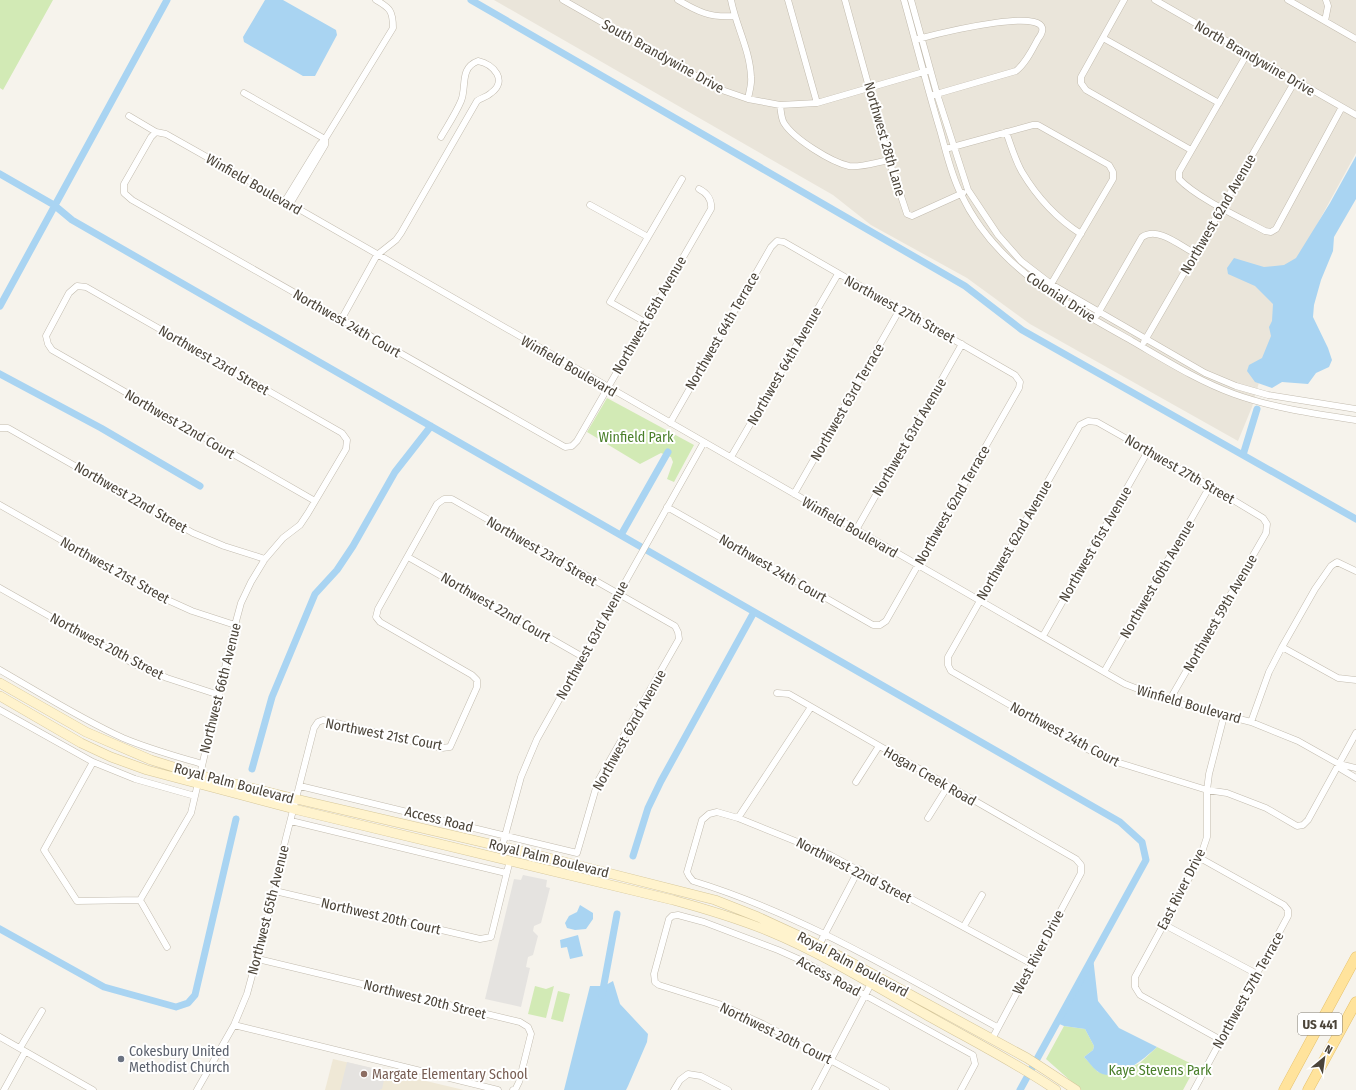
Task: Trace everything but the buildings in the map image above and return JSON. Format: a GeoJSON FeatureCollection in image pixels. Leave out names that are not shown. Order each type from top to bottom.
{"type":"FeatureCollection","features":[{"type":"Feature","properties":{"kind":"main road","name":"Royal Palm Boulevard"},"geometry":{"type":"LineString","coordinates":[[0,683],[86,732],[116,746],[151,760],[199,775],[525,852],[715,900],[758,917],[819,945],[1027,1058],[1076,1090]]}},
{"type":"Feature","properties":{"kind":"main road","name":"Royal Palm Boulevard"},"geometry":{"type":"LineString","coordinates":[[0,696],[81,743],[111,757],[147,770],[197,785],[510,860],[712,911],[771,932],[871,984],[1038,1077],[1056,1090]]}},
{"type":"Feature","properties":{"kind":"main road"},"geometry":{"type":"LineString","coordinates":[[483,854],[494,852],[502,847]]}},
{"type":"Feature","properties":{"kind":"main road"},"geometry":{"type":"LineString","coordinates":[[510,860],[512,856],[525,852]]}},
{"type":"Feature","properties":{"kind":"main road","name":"US 441"},"geometry":{"type":"LineString","coordinates":[[1284,1090],[1355,961]]}},
{"type":"Feature","properties":{"kind":"main road","name":"US 441"},"geometry":{"type":"LineString","coordinates":[[1308,1090],[1356,1002]]}},
{"type":"Feature","properties":{"kind":"street"},"geometry":{"type":"LineString","coordinates":[[287,203],[320,144],[325,139],[393,28],[393,16],[387,7],[376,0]]}},
{"type":"Feature","properties":{"kind":"street","name":"South Brandywine Drive"},"geometry":{"type":"LineString","coordinates":[[563,0],[713,86],[748,99],[780,105],[817,103],[870,89],[931,70]]}},
{"type":"Feature","properties":{"kind":"street"},"geometry":{"type":"LineString","coordinates":[[678,0],[694,10],[718,18],[734,16]]}},
{"type":"Feature","properties":{"kind":"street"},"geometry":{"type":"LineString","coordinates":[[732,0],[734,16],[749,61],[752,78],[748,99]]}},
{"type":"Feature","properties":{"kind":"street"},"geometry":{"type":"LineString","coordinates":[[788,0],[817,103]]}},
{"type":"Feature","properties":{"kind":"street","name":"Northwest 28th Lane"},"geometry":{"type":"LineString","coordinates":[[845,0],[889,160],[907,214],[912,216],[968,190]]}},
{"type":"Feature","properties":{"kind":"street","name":"Colonial Drive"},"geometry":{"type":"LineString","coordinates":[[904,0],[945,149],[960,194],[973,216],[992,241],[1016,267],[1047,291],[1201,380],[1233,394],[1265,404],[1355,420]]}},
{"type":"Feature","properties":{"kind":"street","name":"Colonial Drive"},"geometry":{"type":"LineString","coordinates":[[912,0],[937,94],[968,190],[998,236],[1021,261],[1051,284],[1205,373],[1236,386],[1268,395],[1356,409]]}},
{"type":"Feature","properties":{"kind":"street"},"geometry":{"type":"LineString","coordinates":[[1124,0],[1081,76],[1081,83],[1086,90],[1191,150]]}},
{"type":"Feature","properties":{"kind":"street","name":"North Brandywine Drive"},"geometry":{"type":"LineString","coordinates":[[1155,0],[1356,115]]}},
{"type":"Feature","properties":{"kind":"street"},"geometry":{"type":"LineString","coordinates":[[1288,0],[1356,39]]}},
{"type":"Feature","properties":{"kind":"street"},"geometry":{"type":"LineString","coordinates":[[1325,21],[1328,6],[1326,0]]}},
{"type":"Feature","properties":{"kind":"street"},"geometry":{"type":"LineString","coordinates":[[915,40],[1010,15],[1031,15],[1038,17],[1042,23],[1043,31],[1022,66],[1016,71],[930,96]]}},
{"type":"Feature","properties":{"kind":"street"},"geometry":{"type":"LineString","coordinates":[[1103,38],[1218,103]]}},
{"type":"Feature","properties":{"kind":"street"},"geometry":{"type":"LineString","coordinates":[[1248,54],[1179,172],[1179,179],[1185,185],[1222,207],[1265,231],[1271,232],[1276,229],[1342,107]]}},
{"type":"Feature","properties":{"kind":"street"},"geometry":{"type":"LineString","coordinates":[[341,320],[377,255],[396,240],[401,233],[477,101],[494,90],[499,77],[498,72],[490,65],[478,61],[468,69],[465,76],[464,93],[461,101],[442,136]]}},
{"type":"Feature","properties":{"kind":"street","name":"Northwest 62nd Avenue"},"geometry":{"type":"LineString","coordinates":[[1141,346],[1196,254],[1295,80]]}},
{"type":"Feature","properties":{"kind":"street"},"geometry":{"type":"LineString","coordinates":[[244,92],[325,139]]}},
{"type":"Feature","properties":{"kind":"street"},"geometry":{"type":"LineString","coordinates":[[780,105],[783,122],[791,133],[802,142],[839,162],[850,166],[889,160]]}},
{"type":"Feature","properties":{"kind":"street","name":"Winfield Boulevard"},"geometry":{"type":"LineString","coordinates":[[129,116],[156,132],[166,134],[287,203],[731,457],[917,566],[1125,684],[1169,701],[1251,722],[1298,741],[1339,764],[1356,768]]}},
{"type":"Feature","properties":{"kind":"street"},"geometry":{"type":"LineString","coordinates":[[945,149],[1033,125],[1038,125],[1109,165],[1113,179],[1047,291]]}},
{"type":"Feature","properties":{"kind":"street","name":"Northwest 24th Court"},"geometry":{"type":"LineString","coordinates":[[156,132],[151,137],[124,184],[124,193],[132,200],[565,447],[572,446]]}},
{"type":"Feature","properties":{"kind":"street"},"geometry":{"type":"LineString","coordinates":[[1006,132],[1021,171],[1047,207],[1065,224],[1081,234]]}},
{"type":"Feature","properties":{"kind":"street"},"geometry":{"type":"LineString","coordinates":[[645,322],[610,302],[682,179]]}},
{"type":"Feature","properties":{"kind":"street","name":"Northwest 65th Avenue"},"geometry":{"type":"LineString","coordinates":[[572,446],[577,442],[711,209],[712,204],[709,198],[699,190]]}},
{"type":"Feature","properties":{"kind":"street"},"geometry":{"type":"LineString","coordinates":[[590,205],[648,237]]}},
{"type":"Feature","properties":{"kind":"street"},"geometry":{"type":"LineString","coordinates":[[1095,320],[1142,237],[1148,233],[1156,232],[1196,254]]}},
{"type":"Feature","properties":{"kind":"street","name":"Northwest 27th Street"},"geometry":{"type":"LineString","coordinates":[[777,241],[784,242],[962,344],[1015,375],[1020,382]]}},
{"type":"Feature","properties":{"kind":"street","name":"Northwest 64th Terrace"},"geometry":{"type":"LineString","coordinates":[[670,423],[770,246],[777,241]]}},
{"type":"Feature","properties":{"kind":"street","name":"Northwest 64th Avenue"},"geometry":{"type":"LineString","coordinates":[[731,457],[838,274]]}},
{"type":"Feature","properties":{"kind":"street","name":"Northwest 22nd Court"},"geometry":{"type":"LineString","coordinates":[[77,286],[69,293],[46,336],[48,344],[52,350],[315,502]]}},
{"type":"Feature","properties":{"kind":"street","name":"Northwest 23rd Street"},"geometry":{"type":"LineString","coordinates":[[77,286],[86,287],[342,433],[347,440]]}},
{"type":"Feature","properties":{"kind":"street","name":"Northwest 63rd Terrace"},"geometry":{"type":"LineString","coordinates":[[794,494],[900,309]]}},
{"type":"Feature","properties":{"kind":"street","name":"Northwest 63rd Avenue"},"geometry":{"type":"LineString","coordinates":[[856,530],[962,344]]}},
{"type":"Feature","properties":{"kind":"street","name":"Northwest 62nd Terrace"},"geometry":{"type":"LineString","coordinates":[[880,625],[886,620],[1019,388],[1020,382]]}},
{"type":"Feature","properties":{"kind":"street"},"geometry":{"type":"LineString","coordinates":[[1265,404],[1268,395]]}},
{"type":"Feature","properties":{"kind":"street"},"geometry":{"type":"LineString","coordinates":[[1304,412],[1306,402]]}},
{"type":"Feature","properties":{"kind":"street"},"geometry":{"type":"LineString","coordinates":[[1355,420],[1356,409]]}},
{"type":"Feature","properties":{"kind":"street","name":"Northwest 62nd Avenue"},"geometry":{"type":"LineString","coordinates":[[948,665],[948,657],[979,601],[1080,425],[1088,421]]}},
{"type":"Feature","properties":{"kind":"street","name":"Northwest 27th Street"},"geometry":{"type":"LineString","coordinates":[[1088,421],[1097,422],[1210,486],[1263,518],[1267,524]]}},
{"type":"Feature","properties":{"kind":"street","name":"Northwest 22nd Street"},"geometry":{"type":"LineString","coordinates":[[0,427],[8,428],[193,533],[224,546],[265,559]]}},
{"type":"Feature","properties":{"kind":"street","name":"Northwest 66th Avenue"},"geometry":{"type":"LineString","coordinates":[[140,900],[191,813],[235,625],[251,582],[265,559],[283,538],[300,525],[346,449],[347,440]]}},
{"type":"Feature","properties":{"kind":"street","name":"Northwest 63rd Avenue"},"geometry":{"type":"LineString","coordinates":[[502,847],[506,836],[513,801],[529,756],[550,714],[704,442]]}},
{"type":"Feature","properties":{"kind":"street","name":"Northwest 61st Avenue"},"geometry":{"type":"LineString","coordinates":[[1042,636],[1148,451]]}},
{"type":"Feature","properties":{"kind":"street","name":"Northwest 60th Avenue"},"geometry":{"type":"LineString","coordinates":[[1104,672],[1210,486]]}},
{"type":"Feature","properties":{"kind":"street","name":"Northwest 23rd Street"},"geometry":{"type":"LineString","coordinates":[[408,556],[437,504],[444,500],[452,499],[675,626],[678,632]]}},
{"type":"Feature","properties":{"kind":"street","name":"Northwest 21st Street"},"geometry":{"type":"LineString","coordinates":[[0,505],[161,597],[235,625]]}},
{"type":"Feature","properties":{"kind":"street","name":"Northwest 24th Court"},"geometry":{"type":"LineString","coordinates":[[667,507],[873,625],[880,625]]}},
{"type":"Feature","properties":{"kind":"street","name":"Northwest 59th Avenue"},"geometry":{"type":"LineString","coordinates":[[1169,701],[1266,533],[1267,524]]}},
{"type":"Feature","properties":{"kind":"street","name":"Northwest 22nd Court"},"geometry":{"type":"LineString","coordinates":[[408,556],[583,657]]}},
{"type":"Feature","properties":{"kind":"street","name":"Northwest 21st Court"},"geometry":{"type":"LineString","coordinates":[[318,722],[323,720],[442,748],[450,747],[477,687],[476,680],[472,675],[380,622],[376,617],[378,609],[408,556]]}},
{"type":"Feature","properties":{"kind":"street"},"geometry":{"type":"LineString","coordinates":[[1251,722],[1269,672],[1314,589],[1331,566],[1337,562],[1356,571]]}},
{"type":"Feature","properties":{"kind":"street","name":"Northwest 20th Street"},"geometry":{"type":"LineString","coordinates":[[0,588],[134,664],[167,678],[219,695]]}},
{"type":"Feature","properties":{"kind":"street","name":"Northwest 62nd Avenue"},"geometry":{"type":"LineString","coordinates":[[578,853],[598,781],[679,639],[678,632]]}},
{"type":"Feature","properties":{"kind":"street"},"geometry":{"type":"LineString","coordinates":[[1282,647],[1338,678],[1356,680]]}},
{"type":"Feature","properties":{"kind":"street","name":"Northwest 24th Court"},"geometry":{"type":"LineString","coordinates":[[948,665],[952,671],[1087,748],[1113,761],[1207,790],[1227,793],[1248,800],[1266,808],[1297,826],[1303,825],[1308,820],[1339,764]]}},
{"type":"Feature","properties":{"kind":"street"},"geometry":{"type":"LineString","coordinates":[[0,670],[88,721],[123,738],[157,751],[202,764]]}},
{"type":"Feature","properties":{"kind":"street","name":"Hogan Creek Road"},"geometry":{"type":"LineString","coordinates":[[777,693],[789,694],[1076,859],[1081,865]]}},
{"type":"Feature","properties":{"kind":"street"},"geometry":{"type":"LineString","coordinates":[[738,818],[811,707]]}},
{"type":"Feature","properties":{"kind":"street"},"geometry":{"type":"LineString","coordinates":[[0,710],[93,762],[135,779],[195,796]]}},
{"type":"Feature","properties":{"kind":"street","name":"East River Drive"},"geometry":{"type":"LineString","coordinates":[[1221,1040],[1140,995],[1135,987],[1135,977],[1200,858],[1207,837],[1209,815],[1207,790],[1209,774],[1224,716]]}},
{"type":"Feature","properties":{"kind":"street","name":"Northwest 65th Avenue"},"geometry":{"type":"LineString","coordinates":[[196,1090],[234,1025],[247,994],[258,959],[275,891],[277,873],[314,728],[318,722]]}},
{"type":"Feature","properties":{"kind":"street"},"geometry":{"type":"LineString","coordinates":[[1339,764],[1356,732]]}},
{"type":"Feature","properties":{"kind":"street"},"geometry":{"type":"LineString","coordinates":[[856,782],[879,746]]}},
{"type":"Feature","properties":{"kind":"street"},"geometry":{"type":"LineString","coordinates":[[93,762],[44,850],[77,901],[140,900],[167,947]]}},
{"type":"Feature","properties":{"kind":"street","name":"Winfield Boulevard"},"geometry":{"type":"LineString","coordinates":[[1339,764],[1341,769],[1356,778]]}},
{"type":"Feature","properties":{"kind":"street","name":"Access Road"},"geometry":{"type":"LineString","coordinates":[[300,786],[578,853]]}},
{"type":"Feature","properties":{"kind":"street"},"geometry":{"type":"LineString","coordinates":[[928,818],[948,786]]}},
{"type":"Feature","properties":{"kind":"street","name":"Northwest 22nd Street"},"geometry":{"type":"LineString","coordinates":[[825,934],[760,904],[693,881],[687,872],[702,820],[709,814],[717,812],[738,818],[830,855],[859,869],[1032,964]]}},
{"type":"Feature","properties":{"kind":"street"},"geometry":{"type":"LineString","coordinates":[[291,821],[506,873],[510,860]]}},
{"type":"Feature","properties":{"kind":"street","name":"Northwest 57th Terrace"},"geometry":{"type":"LineString","coordinates":[[1194,1090],[1288,916],[1288,910],[1284,905],[1200,858]]}},
{"type":"Feature","properties":{"kind":"street","name":"West River Drive"},"geometry":{"type":"LineString","coordinates":[[992,1039],[1081,873],[1081,865]]}},
{"type":"Feature","properties":{"kind":"street"},"geometry":{"type":"LineString","coordinates":[[815,954],[859,869]]}},
{"type":"Feature","properties":{"kind":"street","name":"Northwest 20th Court"},"geometry":{"type":"LineString","coordinates":[[275,891],[480,939],[491,936],[506,873]]}},
{"type":"Feature","properties":{"kind":"street"},"geometry":{"type":"LineString","coordinates":[[964,926],[982,895]]}},
{"type":"Feature","properties":{"kind":"street","name":"Access Road"},"geometry":{"type":"LineString","coordinates":[[669,919],[672,916],[678,915],[745,936],[805,962],[973,1055],[976,1064],[961,1090]]}},
{"type":"Feature","properties":{"kind":"street","name":"Northwest 20th Court"},"geometry":{"type":"LineString","coordinates":[[669,919],[654,974],[655,982],[659,985],[719,1004],[755,1020],[886,1090]]}},
{"type":"Feature","properties":{"kind":"street"},"geometry":{"type":"LineString","coordinates":[[1164,924],[1257,974]]}},
{"type":"Feature","properties":{"kind":"street"},"geometry":{"type":"LineString","coordinates":[[825,934],[998,1028]]}},
{"type":"Feature","properties":{"kind":"street","name":"Northwest 20th Street"},"geometry":{"type":"LineString","coordinates":[[258,959],[520,1022],[528,1027],[531,1034],[519,1082],[514,1090]]}},
{"type":"Feature","properties":{"kind":"street"},"geometry":{"type":"LineString","coordinates":[[815,1090],[876,975]]}},
{"type":"Feature","properties":{"kind":"street"},"geometry":{"type":"LineString","coordinates":[[4,1090],[42,1011]]}},
{"type":"Feature","properties":{"kind":"street"},"geometry":{"type":"LineString","coordinates":[[234,1025],[498,1090]]}},
{"type":"Feature","properties":{"kind":"street"},"geometry":{"type":"LineString","coordinates":[[0,1037],[90,1089]]}},
{"type":"Feature","properties":{"kind":"street"},"geometry":{"type":"LineString","coordinates":[[674,1090],[680,1080],[688,1074],[701,1076],[728,1090]]}},
{"type":"Feature","properties":{"kind":"shaded area"},"geometry":{"type":"Polygon","coordinates":[[[494,0],[1356,0],[1356,153],[1301,254],[1272,337],[1252,407],[1238,441],[1030,324],[967,278],[871,225],[833,195],[494,0]]]}},
{"type":"Feature","properties":{"kind":"shaded area"},"geometry":{"type":"Polygon","coordinates":[[[523,875],[547,880],[546,887],[550,888],[541,923],[534,926],[533,931],[538,936],[533,955],[528,957],[526,967],[530,968],[521,1007],[485,999],[514,879],[521,880],[523,875]]]}},
{"type":"Feature","properties":{"kind":"shaded area","name":"Margate Elementary School"},"geometry":{"type":"Polygon","coordinates":[[[333,1059],[464,1090],[325,1090],[333,1059]]]}},
{"type":"Feature","properties":{"kind":"shaded area"},"geometry":{"type":"Polygon","coordinates":[[[347,1062],[389,1072],[388,1081],[384,1080],[382,1089],[379,1090],[340,1090],[347,1062]]]}},
{"type":"Feature","properties":{"kind":"green space"},"geometry":{"type":"Polygon","coordinates":[[[0,0],[53,0],[3,90],[0,88],[0,0]]]}},
{"type":"Feature","properties":{"kind":"green space","name":"Winfield Park"},"geometry":{"type":"Polygon","coordinates":[[[607,398],[694,445],[674,482],[667,479],[673,462],[671,457],[661,453],[640,464],[587,432],[607,398]]]}},
{"type":"Feature","properties":{"kind":"green space"},"geometry":{"type":"Polygon","coordinates":[[[535,986],[546,989],[554,986],[546,1018],[528,1014],[535,986]]]}},
{"type":"Feature","properties":{"kind":"green space"},"geometry":{"type":"Polygon","coordinates":[[[558,991],[570,994],[563,1022],[551,1019],[558,991]]]}},
{"type":"Feature","properties":{"kind":"green space","name":"Kaye Stevens Park"},"geometry":{"type":"Polygon","coordinates":[[[1064,1026],[1085,1029],[1094,1046],[1093,1050],[1084,1057],[1098,1072],[1114,1075],[1140,1063],[1157,1047],[1196,1066],[1183,1090],[1081,1090],[1046,1059],[1064,1026]]]}},
{"type":"Feature","properties":{"kind":"water"},"geometry":{"type":"Polygon","coordinates":[[[265,0],[283,0],[336,30],[337,35],[315,76],[303,76],[244,42],[243,37],[265,0]]]}},
{"type":"Feature","properties":{"kind":"water"},"geometry":{"type":"Polygon","coordinates":[[[1356,156],[1356,199],[1334,237],[1333,251],[1321,280],[1314,305],[1313,317],[1332,360],[1329,367],[1316,373],[1308,384],[1282,382],[1272,388],[1255,382],[1247,371],[1249,365],[1262,358],[1271,336],[1269,327],[1272,321],[1273,304],[1255,286],[1228,274],[1227,268],[1234,258],[1264,267],[1284,265],[1296,258],[1330,203],[1356,156]]]}},
{"type":"Feature","properties":{"kind":"water"},"geometry":{"type":"Polygon","coordinates":[[[580,905],[593,913],[593,919],[586,929],[575,930],[567,928],[565,923],[569,916],[577,912],[580,905]]]}},
{"type":"Feature","properties":{"kind":"water"},"geometry":{"type":"Polygon","coordinates":[[[578,935],[583,956],[570,959],[567,947],[561,948],[560,940],[578,935]]]}},
{"type":"Feature","properties":{"kind":"water"},"geometry":{"type":"Polygon","coordinates":[[[1093,957],[1098,1001],[1119,1028],[1157,1047],[1129,1068],[1112,1075],[1097,1071],[1084,1057],[1093,1050],[1094,1046],[1085,1029],[1064,1026],[1057,1023],[1093,957]]]}},
{"type":"Feature","properties":{"kind":"water"},"geometry":{"type":"Polygon","coordinates":[[[613,981],[620,1004],[648,1034],[647,1042],[628,1086],[626,1090],[564,1090],[590,986],[604,986],[613,981]]]}},
{"type":"Feature","properties":{"kind":"waterway"},"geometry":{"type":"LineString","coordinates":[[0,306],[167,0]]}},
{"type":"Feature","properties":{"kind":"waterway"},"geometry":{"type":"LineString","coordinates":[[471,0],[965,286],[1022,330],[1356,519]]}},
{"type":"Feature","properties":{"kind":"waterway"},"geometry":{"type":"LineString","coordinates":[[0,174],[54,205],[72,220],[1120,822],[1142,842],[1146,860],[1020,1090]]}},
{"type":"Feature","properties":{"kind":"waterway"},"geometry":{"type":"LineString","coordinates":[[0,374],[101,428],[200,486]]}},
{"type":"Feature","properties":{"kind":"waterway"},"geometry":{"type":"LineString","coordinates":[[1243,455],[1257,409]]}},
{"type":"Feature","properties":{"kind":"waterway"},"geometry":{"type":"LineString","coordinates":[[252,769],[272,697],[315,594],[337,570],[353,546],[395,472],[431,426]]}},
{"type":"Feature","properties":{"kind":"waterway"},"geometry":{"type":"LineString","coordinates":[[621,535],[668,452]]}},
{"type":"Feature","properties":{"kind":"waterway"},"geometry":{"type":"LineString","coordinates":[[633,856],[648,808],[661,781],[754,612]]}},
{"type":"Feature","properties":{"kind":"waterway"},"geometry":{"type":"LineString","coordinates":[[0,929],[104,987],[176,1007],[188,1003],[195,995],[236,819]]}},
{"type":"Feature","properties":{"kind":"waterway"},"geometry":{"type":"LineString","coordinates":[[602,995],[617,914]]}},
{"type":"Feature","properties":{"kind":"place","name":"Cokesbury United Methodist Church"},"geometry":{"type":"Point","coordinates":[121,1059]}},
{"type":"Feature","properties":{"kind":"place","name":"Margate Elementary School"},"geometry":{"type":"Point","coordinates":[364,1074]}}]}
